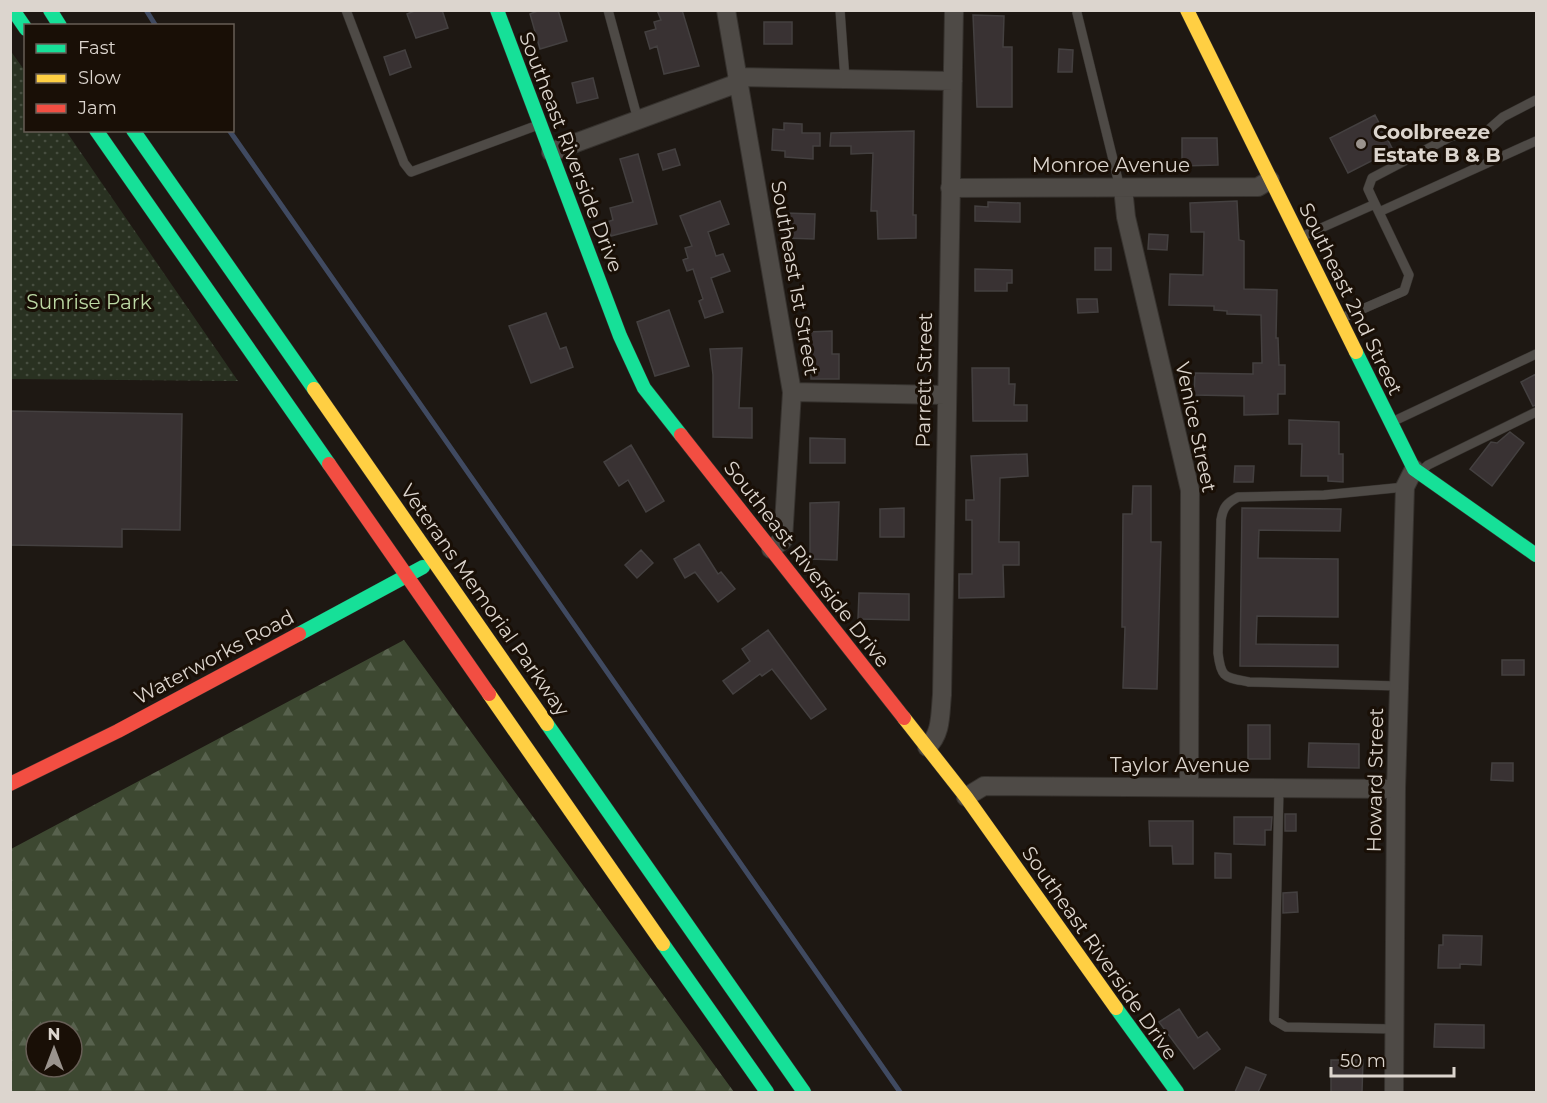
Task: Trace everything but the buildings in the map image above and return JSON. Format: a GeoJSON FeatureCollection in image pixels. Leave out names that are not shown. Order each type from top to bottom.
{"type":"FeatureCollection","features":[{"type":"Feature","properties":{"kind":"main road"},"geometry":{"type":"LineString","coordinates":[[13,10],[24,26]]}},
{"type":"Feature","properties":{"kind":"main road"},"geometry":{"type":"LineString","coordinates":[[50,10],[59,24]]}},
{"type":"Feature","properties":{"kind":"main road","name":"Southeast Riverside Drive"},"geometry":{"type":"LineString","coordinates":[[496,10],[634,369],[654,402],[966,797],[1034,896],[1177,1092]]}},
{"type":"Feature","properties":{"kind":"main road","name":"Southeast 2nd Street"},"geometry":{"type":"LineString","coordinates":[[1186,10],[1416,471],[1536,555]]}},
{"type":"Feature","properties":{"kind":"main road"},"geometry":{"type":"LineString","coordinates":[[97,132],[767,1092]]}},
{"type":"Feature","properties":{"kind":"main road","name":"Veterans Memorial Parkway"},"geometry":{"type":"LineString","coordinates":[[135,132],[804,1092]]}},
{"type":"Feature","properties":{"kind":"main road","name":"Waterworks Road"},"geometry":{"type":"LineString","coordinates":[[10,784],[118,731],[434,561]]}},
{"type":"Feature","properties":{"kind":"street","name":"Southeast 1st Street"},"geometry":{"type":"LineString","coordinates":[[726,10],[792,392],[783,540],[771,549]]}},
{"type":"Feature","properties":{"kind":"street","name":"Parrett Street"},"geometry":{"type":"LineString","coordinates":[[927,747],[936,740],[942,695],[945,395],[954,10]]}},
{"type":"Feature","properties":{"kind":"street"},"geometry":{"type":"LineString","coordinates":[[551,152],[738,80],[953,81]]}},
{"type":"Feature","properties":{"kind":"street","name":"Monroe Avenue"},"geometry":{"type":"LineString","coordinates":[[950,188],[1258,187],[1270,180]]}},
{"type":"Feature","properties":{"kind":"street","name":"Venice Street"},"geometry":{"type":"LineString","coordinates":[[1121,188],[1190,490],[1189,787]]}},
{"type":"Feature","properties":{"kind":"street"},"geometry":{"type":"LineString","coordinates":[[792,392],[945,395]]}},
{"type":"Feature","properties":{"kind":"street","name":"Howard Street"},"geometry":{"type":"LineString","coordinates":[[1394,1092],[1396,789],[1405,487],[1416,471]]}},
{"type":"Feature","properties":{"kind":"street","name":"Taylor Avenue"},"geometry":{"type":"LineString","coordinates":[[966,797],[984,786],[1396,789]]}},
{"type":"Feature","properties":{"kind":"lane"},"geometry":{"type":"LineString","coordinates":[[346,10],[404,163],[411,172],[540,124]]}},
{"type":"Feature","properties":{"kind":"lane"},"geometry":{"type":"LineString","coordinates":[[608,10],[638,120]]}},
{"type":"Feature","properties":{"kind":"lane"},"geometry":{"type":"LineString","coordinates":[[840,10],[845,79]]}},
{"type":"Feature","properties":{"kind":"lane"},"geometry":{"type":"LineString","coordinates":[[1077,13],[1092,83],[1121,188]]}},
{"type":"Feature","properties":{"kind":"lane"},"geometry":{"type":"LineString","coordinates":[[1339,319],[1404,291],[1408,283],[1408,275],[1368,189],[1372,178],[1452,136],[1487,131],[1503,117],[1536,100]]}},
{"type":"Feature","properties":{"kind":"lane"},"geometry":{"type":"LineString","coordinates":[[1299,238],[1536,141]]}},
{"type":"Feature","properties":{"kind":"lane"},"geometry":{"type":"LineString","coordinates":[[1391,423],[1536,354]]}},
{"type":"Feature","properties":{"kind":"lane"},"geometry":{"type":"LineString","coordinates":[[1416,471],[1536,412]]}},
{"type":"Feature","properties":{"kind":"lane"},"geometry":{"type":"LineString","coordinates":[[1399,686],[1249,682],[1226,678],[1220,672],[1218,654],[1221,520],[1222,510],[1228,502],[1238,497],[1324,495],[1405,487]]}},
{"type":"Feature","properties":{"kind":"lane"},"geometry":{"type":"LineString","coordinates":[[1279,788],[1274,914],[1274,1020],[1286,1027],[1395,1029]]}},
{"type":"Feature","properties":{"kind":"green space","name":"Sunrise Park"},"geometry":{"type":"Polygon","coordinates":[[[10,50],[24,70],[24,132],[67,132],[238,381],[11,379],[10,50]]]}},
{"type":"Feature","properties":{"kind":"green space"},"geometry":{"type":"Polygon","coordinates":[[[404,640],[734,1092],[11,1092],[11,849],[404,640]]]}},
{"type":"Feature","properties":{"kind":"waterway"},"geometry":{"type":"LineString","coordinates":[[146,10],[155,24]]}},
{"type":"Feature","properties":{"kind":"waterway"},"geometry":{"type":"LineString","coordinates":[[230,132],[900,1092]]}},
{"type":"Feature","properties":{"kind":"traffic: fast"},"geometry":{"type":"LineString","coordinates":[[13,10],[24,26]]}},
{"type":"Feature","properties":{"kind":"traffic: fast"},"geometry":{"type":"LineString","coordinates":[[50,10],[59,24]]}},
{"type":"Feature","properties":{"kind":"traffic: fast"},"geometry":{"type":"LineString","coordinates":[[497,10],[620,336],[644,388],[681,435]]}},
{"type":"Feature","properties":{"kind":"traffic: fast"},"geometry":{"type":"LineString","coordinates":[[97,132],[329,464]]}},
{"type":"Feature","properties":{"kind":"traffic: fast"},"geometry":{"type":"LineString","coordinates":[[134,132],[314,389]]}},
{"type":"Feature","properties":{"kind":"traffic: fast"},"geometry":{"type":"LineString","coordinates":[[1356,352],[1414,469],[1536,555]]}},
{"type":"Feature","properties":{"kind":"traffic: fast"},"geometry":{"type":"LineString","coordinates":[[299,634],[423,567]]}},
{"type":"Feature","properties":{"kind":"traffic: fast"},"geometry":{"type":"LineString","coordinates":[[547,724],[804,1092]]}},
{"type":"Feature","properties":{"kind":"traffic: fast"},"geometry":{"type":"LineString","coordinates":[[663,944],[767,1092]]}},
{"type":"Feature","properties":{"kind":"traffic: fast"},"geometry":{"type":"LineString","coordinates":[[1116,1008],[1177,1092]]}},
{"type":"Feature","properties":{"kind":"traffic: slow"},"geometry":{"type":"LineString","coordinates":[[1187,10],[1356,352]]}},
{"type":"Feature","properties":{"kind":"traffic: slow"},"geometry":{"type":"LineString","coordinates":[[314,389],[547,724]]}},
{"type":"Feature","properties":{"kind":"traffic: slow"},"geometry":{"type":"LineString","coordinates":[[489,694],[663,944]]}},
{"type":"Feature","properties":{"kind":"traffic: slow"},"geometry":{"type":"LineString","coordinates":[[904,718],[966,797],[1116,1008]]}},
{"type":"Feature","properties":{"kind":"traffic: jam"},"geometry":{"type":"LineString","coordinates":[[681,435],[904,718]]}},
{"type":"Feature","properties":{"kind":"traffic: jam"},"geometry":{"type":"LineString","coordinates":[[329,464],[489,694]]}},
{"type":"Feature","properties":{"kind":"traffic: jam"},"geometry":{"type":"LineString","coordinates":[[10,784],[118,731],[299,634]]}},
{"type":"Feature","properties":{"kind":"place","name":"Coolbreeze Estate B & B"},"geometry":{"type":"Point","coordinates":[1361,144]}}]}
